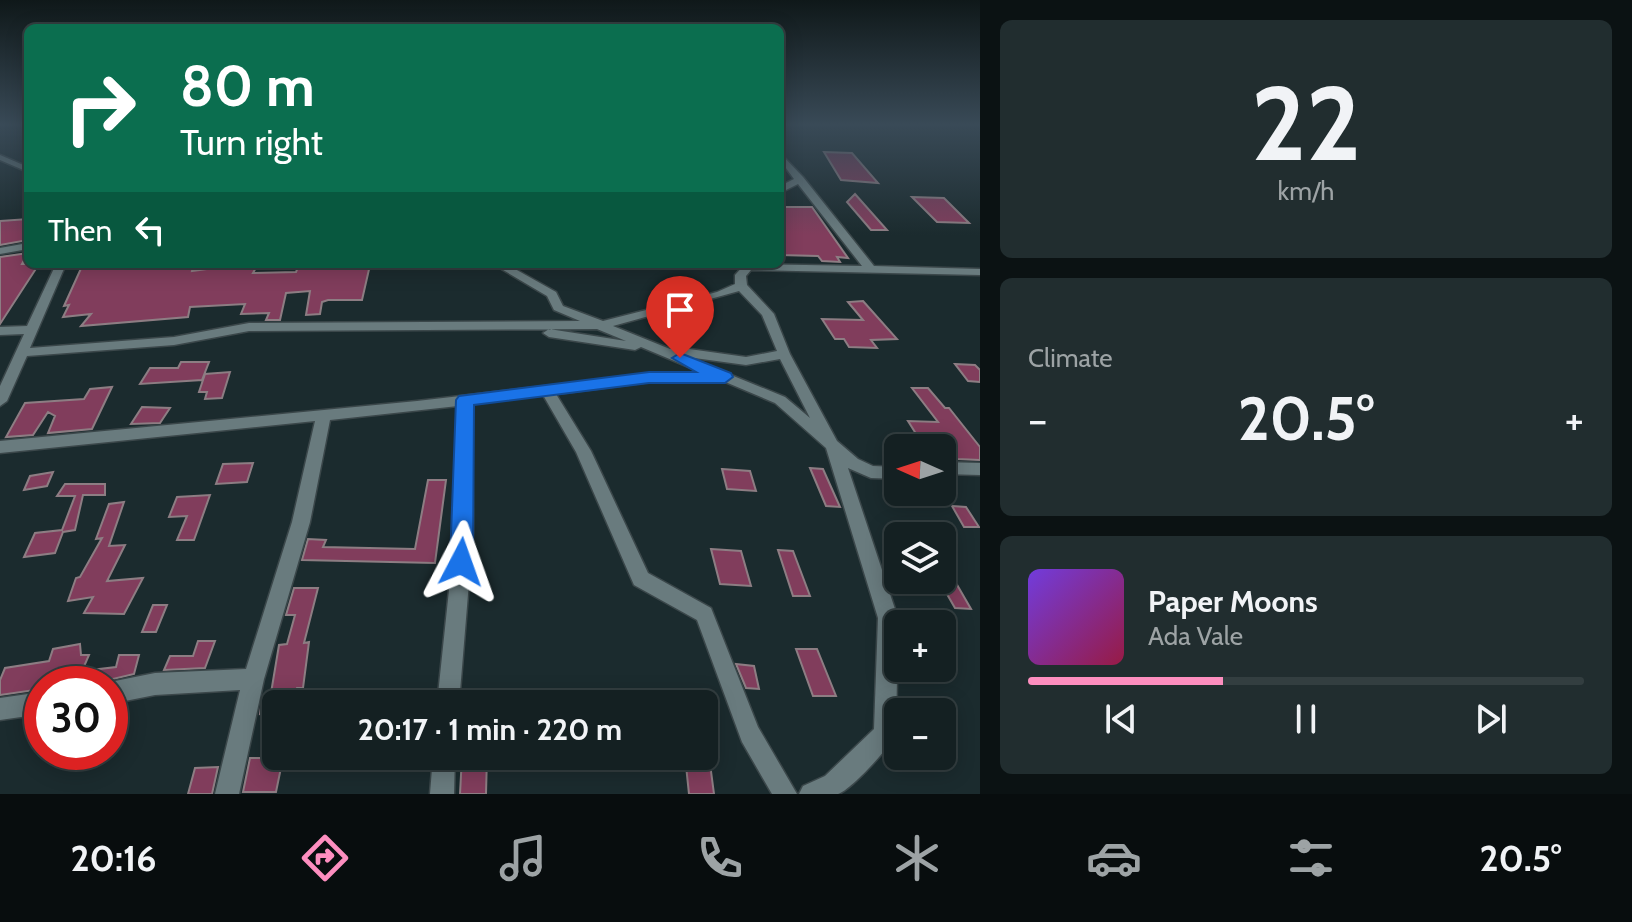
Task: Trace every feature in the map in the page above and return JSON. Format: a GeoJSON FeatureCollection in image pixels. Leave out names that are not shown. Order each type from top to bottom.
{"type":"FeatureCollection","features":[{"type":"Feature","properties":{"kind":"street"},"geometry":{"type":"LineString","coordinates":[[785,161],[870,269]]}},
{"type":"Feature","properties":{"kind":"street"},"geometry":{"type":"LineString","coordinates":[[784,188],[800,179]]}},
{"type":"Feature","properties":{"kind":"street"},"geometry":{"type":"LineString","coordinates":[[0,251],[24,247]]}},
{"type":"Feature","properties":{"kind":"street"},"geometry":{"type":"LineString","coordinates":[[784,266],[980,272]]}},
{"type":"Feature","properties":{"kind":"street"},"geometry":{"type":"LineString","coordinates":[[0,401],[59,268]]}},
{"type":"Feature","properties":{"kind":"street"},"geometry":{"type":"LineString","coordinates":[[507,268],[552,294],[558,308],[780,400],[834,450],[871,472],[884,472]]}},
{"type":"Feature","properties":{"kind":"street"},"geometry":{"type":"LineString","coordinates":[[748,268],[740,275],[741,286],[768,314],[784,354],[834,450],[888,618],[885,734],[833,784],[811,794]]}},
{"type":"Feature","properties":{"kind":"street"},"geometry":{"type":"LineString","coordinates":[[24,352],[174,341],[249,327],[600,325],[741,286]]}},
{"type":"Feature","properties":{"kind":"street"},"geometry":{"type":"LineString","coordinates":[[505,327],[746,361],[784,354]]}},
{"type":"Feature","properties":{"kind":"street"},"geometry":{"type":"LineString","coordinates":[[0,331],[32,330]]}},
{"type":"Feature","properties":{"kind":"street"},"geometry":{"type":"LineString","coordinates":[[0,447],[465,400],[649,378],[725,377]]}},
{"type":"Feature","properties":{"kind":"street"},"geometry":{"type":"LineString","coordinates":[[547,391],[583,451],[641,579],[704,614],[750,734],[785,794]]}},
{"type":"Feature","properties":{"kind":"street"},"geometry":{"type":"LineString","coordinates":[[449,690],[464,533],[465,400]]}},
{"type":"Feature","properties":{"kind":"street"},"geometry":{"type":"LineString","coordinates":[[227,794],[253,679],[301,522],[324,414]]}},
{"type":"Feature","properties":{"kind":"street"},"geometry":{"type":"LineString","coordinates":[[956,468],[980,469]]}},
{"type":"Feature","properties":{"kind":"street"},"geometry":{"type":"LineString","coordinates":[[128,689],[155,684],[253,679]]}},
{"type":"Feature","properties":{"kind":"street"},"geometry":{"type":"LineString","coordinates":[[0,709],[24,706]]}},
{"type":"Feature","properties":{"kind":"street"},"geometry":{"type":"LineString","coordinates":[[442,794],[443,770]]}},
{"type":"Feature","properties":{"kind":"building"},"geometry":{"type":"Polygon","coordinates":[[[829,161],[859,161],[878,183],[841,180],[829,161]]]}},
{"type":"Feature","properties":{"kind":"building"},"geometry":{"type":"Polygon","coordinates":[[[855,194],[887,230],[871,230],[847,202],[855,194]]]}},
{"type":"Feature","properties":{"kind":"building"},"geometry":{"type":"Polygon","coordinates":[[[912,197],[944,198],[969,223],[937,222],[912,197]]]}},
{"type":"Feature","properties":{"kind":"building"},"geometry":{"type":"Polygon","coordinates":[[[784,207],[812,207],[848,258],[837,257],[840,262],[822,261],[818,256],[784,255],[784,207]]]}},
{"type":"Feature","properties":{"kind":"building"},"geometry":{"type":"Polygon","coordinates":[[[24,219],[24,241],[0,245],[0,221],[24,219]]]}},
{"type":"Feature","properties":{"kind":"building"},"geometry":{"type":"Polygon","coordinates":[[[24,254],[24,268],[36,268],[0,324],[0,257],[24,254]]]}},
{"type":"Feature","properties":{"kind":"building"},"geometry":{"type":"Polygon","coordinates":[[[81,268],[193,268],[192,271],[256,268],[253,273],[296,272],[298,268],[369,268],[362,300],[328,300],[322,302],[320,314],[306,315],[310,291],[286,293],[280,320],[266,320],[269,313],[241,314],[245,304],[190,307],[188,317],[81,326],[91,314],[63,317],[69,305],[64,306],[81,268]]]}},
{"type":"Feature","properties":{"kind":"building"},"geometry":{"type":"Polygon","coordinates":[[[863,301],[897,339],[871,340],[877,348],[849,347],[844,339],[835,339],[822,319],[863,320],[848,302],[863,301]]]}},
{"type":"Feature","properties":{"kind":"building"},"geometry":{"type":"Polygon","coordinates":[[[181,362],[209,362],[202,380],[140,384],[150,368],[178,368],[181,362]]]}},
{"type":"Feature","properties":{"kind":"building"},"geometry":{"type":"Polygon","coordinates":[[[955,364],[975,365],[980,370],[980,382],[968,381],[955,364]]]}},
{"type":"Feature","properties":{"kind":"building"},"geometry":{"type":"Polygon","coordinates":[[[230,372],[222,398],[205,399],[207,392],[199,392],[205,374],[230,372]]]}},
{"type":"Feature","properties":{"kind":"building"},"geometry":{"type":"Polygon","coordinates":[[[112,387],[92,429],[48,433],[55,416],[48,412],[33,435],[6,437],[25,403],[84,399],[90,389],[112,387]]]}},
{"type":"Feature","properties":{"kind":"building"},"geometry":{"type":"Polygon","coordinates":[[[912,388],[928,388],[945,408],[949,408],[980,447],[980,460],[957,459],[956,434],[916,434],[908,421],[938,422],[912,388]]]}},
{"type":"Feature","properties":{"kind":"building"},"geometry":{"type":"Polygon","coordinates":[[[142,407],[170,408],[160,423],[131,424],[142,407]]]}},
{"type":"Feature","properties":{"kind":"building"},"geometry":{"type":"Polygon","coordinates":[[[253,463],[247,482],[216,484],[223,464],[253,463]]]}},
{"type":"Feature","properties":{"kind":"building"},"geometry":{"type":"Polygon","coordinates":[[[810,468],[823,469],[840,507],[826,506],[810,468]]]}},
{"type":"Feature","properties":{"kind":"building"},"geometry":{"type":"Polygon","coordinates":[[[722,469],[750,471],[756,491],[727,489],[722,469]]]}},
{"type":"Feature","properties":{"kind":"building"},"geometry":{"type":"Polygon","coordinates":[[[53,472],[47,486],[24,490],[30,476],[53,472]]]}},
{"type":"Feature","properties":{"kind":"building"},"geometry":{"type":"Polygon","coordinates":[[[428,480],[446,480],[435,563],[302,560],[308,539],[326,540],[323,547],[415,549],[428,480]]]}},
{"type":"Feature","properties":{"kind":"building"},"geometry":{"type":"Polygon","coordinates":[[[65,484],[105,484],[105,495],[83,495],[75,530],[63,532],[55,553],[24,557],[35,533],[62,530],[75,496],[57,496],[65,484]]]}},
{"type":"Feature","properties":{"kind":"building"},"geometry":{"type":"Polygon","coordinates":[[[210,495],[194,540],[177,540],[187,516],[169,517],[177,497],[210,495]]]}},
{"type":"Feature","properties":{"kind":"building"},"geometry":{"type":"Polygon","coordinates":[[[124,502],[109,546],[125,545],[107,581],[143,578],[124,614],[84,613],[93,597],[68,601],[76,578],[80,577],[102,538],[96,539],[109,504],[124,502]]]}},
{"type":"Feature","properties":{"kind":"building"},"geometry":{"type":"Polygon","coordinates":[[[952,506],[966,507],[979,527],[964,527],[952,506]]]}},
{"type":"Feature","properties":{"kind":"building"},"geometry":{"type":"Polygon","coordinates":[[[711,549],[741,551],[751,586],[720,584],[711,549]]]}},
{"type":"Feature","properties":{"kind":"building"},"geometry":{"type":"Polygon","coordinates":[[[778,550],[793,551],[810,596],[793,596],[778,550]]]}},
{"type":"Feature","properties":{"kind":"building"},"geometry":{"type":"Polygon","coordinates":[[[956,583],[971,609],[955,608],[947,594],[956,594],[956,583]]]}},
{"type":"Feature","properties":{"kind":"building"},"geometry":{"type":"Polygon","coordinates":[[[294,588],[318,588],[304,643],[309,642],[303,688],[272,690],[279,645],[287,644],[295,615],[286,615],[294,588]]]}},
{"type":"Feature","properties":{"kind":"building"},"geometry":{"type":"Polygon","coordinates":[[[153,605],[167,605],[156,632],[142,632],[153,605]]]}},
{"type":"Feature","properties":{"kind":"building"},"geometry":{"type":"Polygon","coordinates":[[[198,641],[215,641],[205,668],[164,670],[170,656],[193,656],[198,641]]]}},
{"type":"Feature","properties":{"kind":"building"},"geometry":{"type":"Polygon","coordinates":[[[80,644],[81,655],[89,655],[84,666],[24,666],[24,692],[0,695],[0,680],[5,668],[49,661],[53,649],[80,644]]]}},
{"type":"Feature","properties":{"kind":"building"},"geometry":{"type":"Polygon","coordinates":[[[796,649],[817,649],[836,696],[813,696],[796,649]]]}},
{"type":"Feature","properties":{"kind":"building"},"geometry":{"type":"Polygon","coordinates":[[[119,655],[139,655],[134,674],[128,675],[128,666],[116,666],[119,655]]]}},
{"type":"Feature","properties":{"kind":"building"},"geometry":{"type":"Polygon","coordinates":[[[736,664],[754,666],[759,689],[746,688],[736,664]]]}},
{"type":"Feature","properties":{"kind":"building"},"geometry":{"type":"Polygon","coordinates":[[[250,758],[262,758],[262,770],[281,770],[276,792],[243,792],[250,758]]]}},
{"type":"Feature","properties":{"kind":"building"},"geometry":{"type":"Polygon","coordinates":[[[218,767],[212,794],[188,794],[195,768],[218,767]]]}},
{"type":"Feature","properties":{"kind":"building"},"geometry":{"type":"Polygon","coordinates":[[[461,770],[487,770],[486,794],[460,794],[461,770]]]}},
{"type":"Feature","properties":{"kind":"building"},"geometry":{"type":"Polygon","coordinates":[[[686,770],[711,770],[714,794],[689,794],[686,770]]]}},
{"type":"Feature","properties":{"kind":"route"},"geometry":{"type":"LineString","coordinates":[[461,562],[465,400],[649,378],[725,377],[680,358]]}}]}
